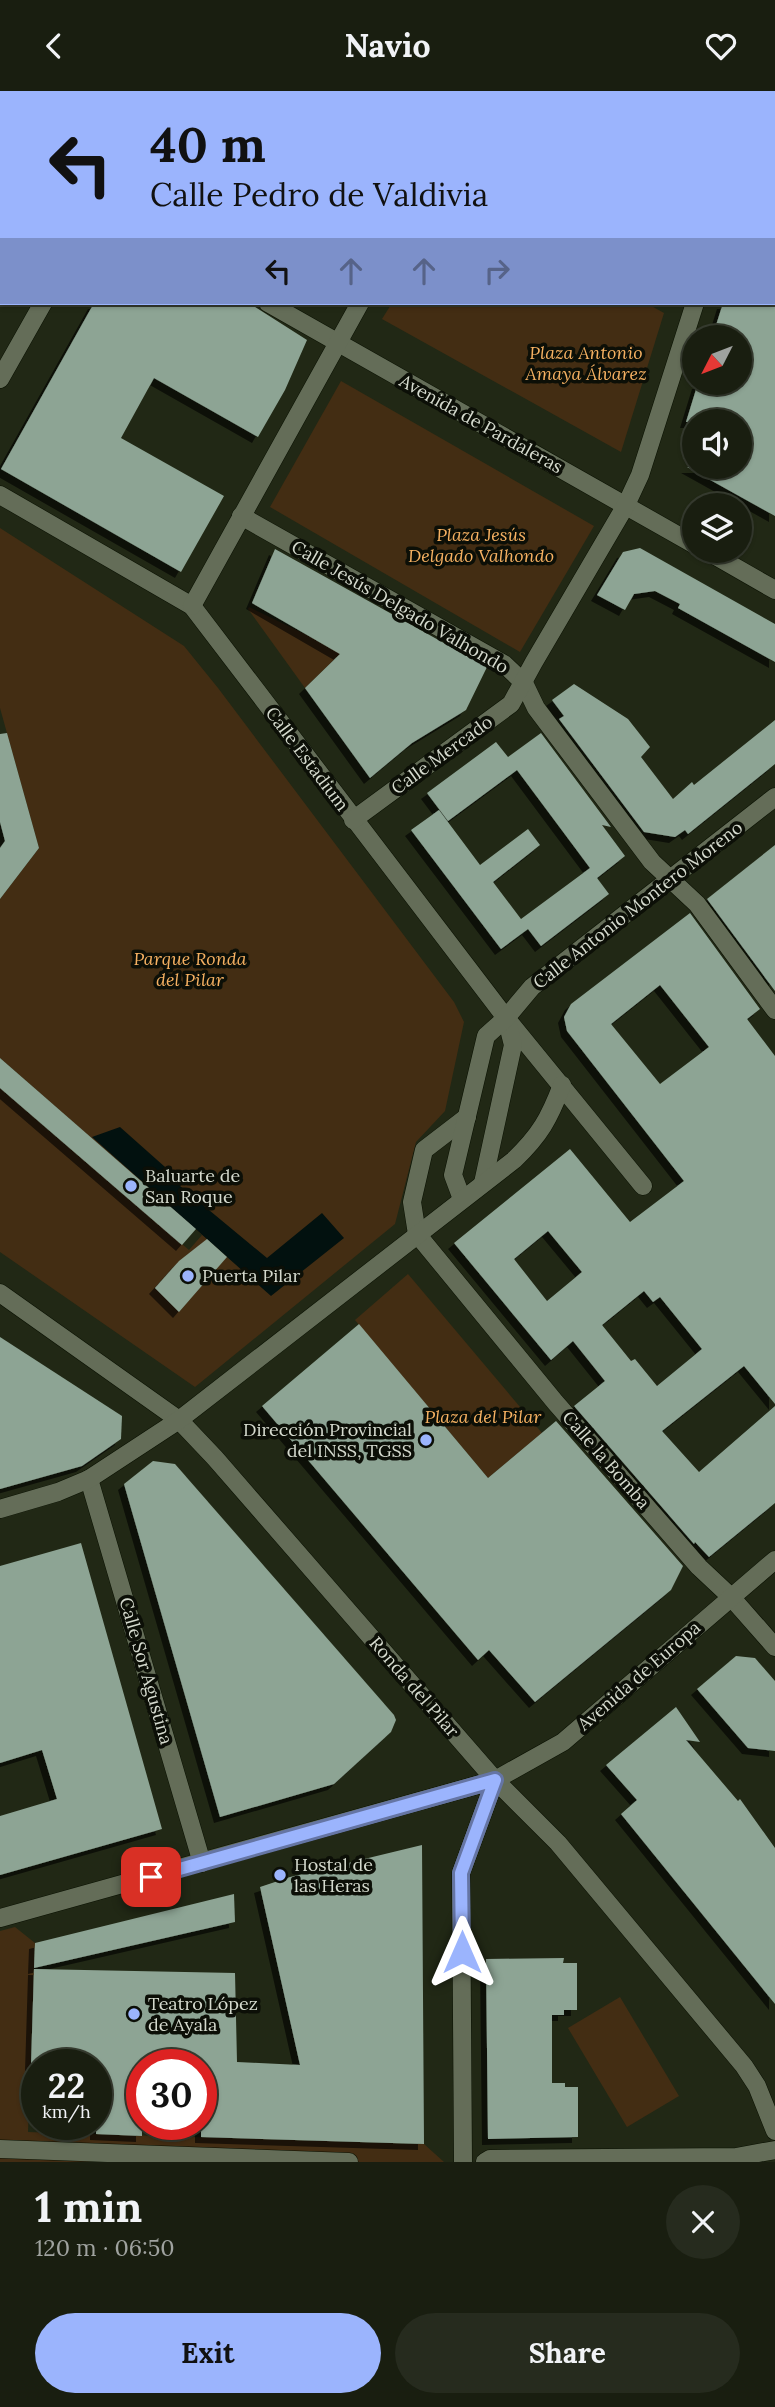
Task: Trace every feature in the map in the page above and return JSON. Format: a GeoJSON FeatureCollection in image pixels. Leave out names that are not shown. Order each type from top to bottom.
{"type":"FeatureCollection","features":[{"type":"Feature","properties":{"kind":"street"},"geometry":{"type":"LineString","coordinates":[[0,379],[6,356],[42,305]]}},
{"type":"Feature","properties":{"kind":"street","name":"Avenida de Pardaleras"},"geometry":{"type":"LineString","coordinates":[[272,305],[682,537]]}},
{"type":"Feature","properties":{"kind":"street"},"geometry":{"type":"LineString","coordinates":[[192,606],[359,305]]}},
{"type":"Feature","properties":{"kind":"street","name":"Calle Jesús Delgado Valhondo"},"geometry":{"type":"LineString","coordinates":[[242,516],[504,664],[524,683],[626,505],[640,475],[694,305]]}},
{"type":"Feature","properties":{"kind":"street","name":"Calle Estadium"},"geometry":{"type":"LineString","coordinates":[[0,495],[192,606],[353,820],[506,1018],[562,1085]]}},
{"type":"Feature","properties":{"kind":"street"},"geometry":{"type":"LineString","coordinates":[[727,563],[775,590]]}},
{"type":"Feature","properties":{"kind":"street"},"geometry":{"type":"LineString","coordinates":[[524,683],[536,708],[652,862],[698,905],[775,1010]]}},
{"type":"Feature","properties":{"kind":"street","name":"Calle Mercado"},"geometry":{"type":"LineString","coordinates":[[353,820],[511,704],[524,683]]}},
{"type":"Feature","properties":{"kind":"street","name":"Calle Antonio Montero Moreno"},"geometry":{"type":"LineString","coordinates":[[506,1018],[531,987],[775,797]]}},
{"type":"Feature","properties":{"kind":"street"},"geometry":{"type":"LineString","coordinates":[[462,1199],[453,1175],[486,1036],[506,1018],[513,1045],[483,1183]]}},
{"type":"Feature","properties":{"kind":"street"},"geometry":{"type":"LineString","coordinates":[[0,1509],[58,1492],[89,1479],[179,1420],[514,1160],[536,1139],[553,1110],[562,1085]]}},
{"type":"Feature","properties":{"kind":"street"},"geometry":{"type":"LineString","coordinates":[[562,1085],[643,1186]]}},
{"type":"Feature","properties":{"kind":"street"},"geometry":{"type":"LineString","coordinates":[[417,1234],[411,1202],[424,1150],[467,1117]]}},
{"type":"Feature","properties":{"kind":"street","name":"Calle la Bomba"},"geometry":{"type":"LineString","coordinates":[[417,1234],[555,1402],[699,1567],[731,1597],[775,1647]]}},
{"type":"Feature","properties":{"kind":"street","name":"Ronda del Pilar"},"geometry":{"type":"LineString","coordinates":[[0,1293],[179,1420],[495,1780],[558,1843],[744,2066],[757,2086],[775,2131]]}},
{"type":"Feature","properties":{"kind":"street","name":"Calle Sor Agustina"},"geometry":{"type":"LineString","coordinates":[[89,1479],[202,1863]]}},
{"type":"Feature","properties":{"kind":"street","name":"Avenida de Europa"},"geometry":{"type":"LineString","coordinates":[[0,1918],[495,1780],[563,1742],[775,1560]]}},
{"type":"Feature","properties":{"kind":"street"},"geometry":{"type":"LineString","coordinates":[[463,2162],[461,1873],[495,1780]]}},
{"type":"Feature","properties":{"kind":"street"},"geometry":{"type":"LineString","coordinates":[[0,2149],[349,2162]]}},
{"type":"Feature","properties":{"kind":"street"},"geometry":{"type":"LineString","coordinates":[[485,2162],[490,2159],[736,2157],[775,2150]]}},
{"type":"Feature","properties":{"kind":"green space","name":"Plaza Antonio Amaya Álvarez"},"geometry":{"type":"Polygon","coordinates":[[[391,305],[650,305],[664,313],[621,452],[382,319],[391,305]]]}},
{"type":"Feature","properties":{"kind":"green space","name":"Plaza Jesús Delgado Valhondo"},"geometry":{"type":"Polygon","coordinates":[[[341,381],[594,526],[520,652],[270,507],[341,381]]]}},
{"type":"Feature","properties":{"kind":"green space","name":"Parque Ronda del Pilar"},"geometry":{"type":"Polygon","coordinates":[[[0,528],[184,646],[454,1002],[464,1022],[445,1111],[416,1142],[395,1224],[195,1387],[0,1252],[0,1088],[189,1250],[202,1235],[0,1058],[0,899],[39,848],[0,708],[0,528]]]}},
{"type":"Feature","properties":{"kind":"green space"},"geometry":{"type":"Polygon","coordinates":[[[249,607],[342,652],[305,688],[249,607]]]}},
{"type":"Feature","properties":{"kind":"green space","name":"Plaza del Pilar"},"geometry":{"type":"Polygon","coordinates":[[[408,1274],[542,1433],[488,1478],[355,1320],[408,1274]]]}},
{"type":"Feature","properties":{"kind":"green space"},"geometry":{"type":"Polygon","coordinates":[[[15,1927],[35,1943],[31,2049],[21,2049],[21,2140],[112,2140],[112,2135],[126,2135],[126,2140],[217,2140],[217,2138],[424,2144],[444,2162],[0,2162],[0,1931],[15,1927]]]}},
{"type":"Feature","properties":{"kind":"green space"},"geometry":{"type":"Polygon","coordinates":[[[620,1997],[679,2096],[627,2127],[568,2028],[620,1997]]]}},
{"type":"Feature","properties":{"kind":"shaded area"},"geometry":{"type":"Polygon","coordinates":[[[120,1127],[183,1183],[180,1186],[267,1258],[322,1213],[344,1238],[271,1296],[92,1137],[120,1127]]]}},
{"type":"Feature","properties":{"kind":"building"},"geometry":{"type":"Polygon","coordinates":[[[93,305],[252,305],[307,340],[285,390],[258,437],[154,378],[121,438],[224,496],[181,572],[1,469],[93,305]]]}},
{"type":"Feature","properties":{"kind":"building"},"geometry":{"type":"Polygon","coordinates":[[[722,305],[775,305],[775,516],[752,503],[752,493],[734,493],[709,479],[752,479],[752,409],[690,409],[694,395],[752,395],[752,325],[716,325],[722,305]]]}},
{"type":"Feature","properties":{"kind":"building"},"geometry":{"type":"Polygon","coordinates":[[[640,548],[775,624],[775,662],[678,608],[680,604],[655,591],[634,594],[625,610],[597,595],[623,552],[640,548]]]}},
{"type":"Feature","properties":{"kind":"building"},"geometry":{"type":"Polygon","coordinates":[[[275,549],[487,667],[466,710],[412,743],[370,778],[305,688],[340,654],[252,603],[275,549]]]}},
{"type":"Feature","properties":{"kind":"building"},"geometry":{"type":"Polygon","coordinates":[[[574,684],[628,719],[650,747],[641,757],[673,799],[775,720],[775,764],[688,834],[685,830],[675,837],[644,832],[559,719],[564,716],[552,700],[574,684]]]}},
{"type":"Feature","properties":{"kind":"building"},"geometry":{"type":"Polygon","coordinates":[[[7,733],[39,848],[0,899],[0,848],[5,841],[0,822],[0,734],[7,733]]]}},
{"type":"Feature","properties":{"kind":"building"},"geometry":{"type":"Polygon","coordinates":[[[541,733],[611,827],[602,825],[625,856],[597,878],[609,894],[541,946],[528,929],[501,949],[411,830],[439,810],[480,865],[528,829],[540,845],[493,882],[521,919],[590,868],[517,770],[448,821],[427,793],[496,742],[508,757],[541,733]]]}},
{"type":"Feature","properties":{"kind":"building"},"geometry":{"type":"Polygon","coordinates":[[[775,845],[775,991],[707,899],[775,845]]]}},
{"type":"Feature","properties":{"kind":"building"},"geometry":{"type":"Polygon","coordinates":[[[690,913],[760,1009],[747,1019],[775,1056],[775,1404],[744,1366],[662,1431],[699,1472],[775,1406],[775,1503],[709,1557],[695,1542],[694,1544],[574,1406],[605,1381],[573,1341],[551,1360],[454,1243],[570,1149],[630,1222],[684,1181],[567,1031],[564,1017],[571,1004],[690,913]],[[660,985],[611,1024],[660,1084],[709,1047],[660,985]],[[548,1231],[514,1259],[547,1301],[582,1272],[548,1231]],[[644,1291],[602,1325],[631,1361],[635,1359],[657,1386],[702,1349],[660,1297],[653,1302],[644,1291]]]}},
{"type":"Feature","properties":{"kind":"building","name":"Baluarte de San Roque"},"geometry":{"type":"Polygon","coordinates":[[[0,1058],[196,1229],[182,1245],[0,1088],[0,1058]]]}},
{"type":"Feature","properties":{"kind":"building","name":"Puerta Pilar"},"geometry":{"type":"Polygon","coordinates":[[[207,1239],[227,1257],[179,1312],[155,1288],[179,1261],[207,1239]]]}},
{"type":"Feature","properties":{"kind":"building"},"geometry":{"type":"Polygon","coordinates":[[[359,1324],[488,1478],[556,1421],[683,1566],[671,1590],[535,1702],[489,1650],[478,1660],[262,1406],[359,1324]]]}},
{"type":"Feature","properties":{"kind":"building"},"geometry":{"type":"Polygon","coordinates":[[[0,1337],[122,1416],[121,1439],[82,1466],[0,1489],[0,1337]]]}},
{"type":"Feature","properties":{"kind":"building"},"geometry":{"type":"Polygon","coordinates":[[[153,1461],[175,1464],[394,1715],[396,1720],[391,1732],[334,1784],[220,1817],[124,1484],[153,1461]]]}},
{"type":"Feature","properties":{"kind":"building"},"geometry":{"type":"Polygon","coordinates":[[[81,1543],[162,1829],[0,1875],[0,1816],[57,1799],[42,1750],[0,1763],[0,1566],[81,1543]]]}},
{"type":"Feature","properties":{"kind":"building"},"geometry":{"type":"Polygon","coordinates":[[[736,1656],[755,1658],[775,1681],[775,1751],[748,1748],[697,1689],[736,1656]]]}},
{"type":"Feature","properties":{"kind":"building"},"geometry":{"type":"Polygon","coordinates":[[[676,1707],[700,1742],[686,1740],[738,1801],[740,1799],[775,1848],[775,2004],[621,1814],[637,1800],[606,1765],[676,1707]]]}},
{"type":"Feature","properties":{"kind":"building"},"geometry":{"type":"Polygon","coordinates":[[[422,1845],[424,2144],[217,2138],[217,2049],[126,2049],[126,2135],[112,2135],[112,2049],[32,2049],[34,1969],[235,1973],[237,2062],[300,2065],[260,1887],[290,1877],[422,1845]]]}},
{"type":"Feature","properties":{"kind":"building"},"geometry":{"type":"Polygon","coordinates":[[[234,1894],[235,1922],[34,1968],[35,1943],[234,1894]]]}},
{"type":"Feature","properties":{"kind":"building"},"geometry":{"type":"Polygon","coordinates":[[[564,1958],[563,1963],[577,1963],[577,2010],[564,2010],[564,2015],[552,2015],[552,2083],[578,2087],[578,2137],[488,2139],[486,1959],[564,1958]]]}},
{"type":"Feature","properties":{"kind":"place","name":"Baluarte de San Roque"},"geometry":{"type":"Point","coordinates":[131,1186]}},
{"type":"Feature","properties":{"kind":"place","name":"Puerta Pilar"},"geometry":{"type":"Point","coordinates":[188,1276]}},
{"type":"Feature","properties":{"kind":"place","name":"Dirección Provincial del INSS, TGSS"},"geometry":{"type":"Point","coordinates":[426,1440]}},
{"type":"Feature","properties":{"kind":"place","name":"Hostal de las Heras"},"geometry":{"type":"Point","coordinates":[280,1875]}},
{"type":"Feature","properties":{"kind":"place","name":"Teatro López de Ayala"},"geometry":{"type":"Point","coordinates":[134,2014]}},
{"type":"Feature","properties":{"kind":"route"},"geometry":{"type":"LineString","coordinates":[[151,1877],[495,1780],[461,1873],[462,1952]]}}]}
